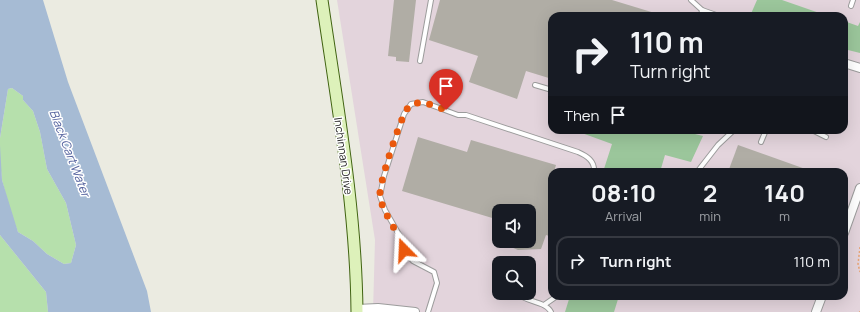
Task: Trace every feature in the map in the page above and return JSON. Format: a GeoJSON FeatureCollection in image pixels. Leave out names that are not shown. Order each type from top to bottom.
{"type":"FeatureCollection","features":[{"type":"Feature","properties":{"kind":"street","name":"Inchinnan Drive"},"geometry":{"type":"LineString","coordinates":[[322,0],[354,227],[357,276],[357,311]]}},
{"type":"Feature","properties":{"kind":"street"},"geometry":{"type":"LineString","coordinates":[[848,65],[859,69]]}},
{"type":"Feature","properties":{"kind":"street"},"geometry":{"type":"LineString","coordinates":[[848,222],[860,188]]}},
{"type":"Feature","properties":{"kind":"street"},"geometry":{"type":"LineString","coordinates":[[816,312],[820,300]]}},
{"type":"Feature","properties":{"kind":"street"},"geometry":{"type":"LineString","coordinates":[[357,311],[378,308],[415,312]]}},
{"type":"Feature","properties":{"kind":"lane"},"geometry":{"type":"LineString","coordinates":[[420,61],[431,0]]}},
{"type":"Feature","properties":{"kind":"lane"},"geometry":{"type":"LineString","coordinates":[[691,0],[702,10],[708,12]]}},
{"type":"Feature","properties":{"kind":"lane"},"geometry":{"type":"LineString","coordinates":[[851,6],[853,0]]}},
{"type":"Feature","properties":{"kind":"lane"},"geometry":{"type":"LineString","coordinates":[[535,85],[548,89]]}},
{"type":"Feature","properties":{"kind":"lane"},"geometry":{"type":"LineString","coordinates":[[428,312],[437,283],[434,272],[413,262],[404,250],[401,238],[385,210],[380,196],[384,176],[404,114],[411,104],[423,102],[458,115],[466,115],[578,152],[590,158],[594,168]]}},
{"type":"Feature","properties":{"kind":"lane"},"geometry":{"type":"LineString","coordinates":[[700,168],[718,145],[730,134]]}},
{"type":"Feature","properties":{"kind":"lane"},"geometry":{"type":"LineString","coordinates":[[761,142],[764,134]]}},
{"type":"Feature","properties":{"kind":"lane"},"geometry":{"type":"LineString","coordinates":[[820,134],[826,137]]}},
{"type":"Feature","properties":{"kind":"lane"},"geometry":{"type":"LineString","coordinates":[[527,300],[544,305],[551,312]]}},
{"type":"Feature","properties":{"kind":"lane"},"geometry":{"type":"LineString","coordinates":[[544,305],[551,300]]}},
{"type":"Feature","properties":{"kind":"path"},"geometry":{"type":"LineString","coordinates":[[860,248],[858,264],[860,272]]}},
{"type":"Feature","properties":{"kind":"shaded area"},"geometry":{"type":"Polygon","coordinates":[[[337,0],[860,0],[860,312],[373,312],[375,240],[337,0]]]}},
{"type":"Feature","properties":{"kind":"green space"},"geometry":{"type":"Polygon","coordinates":[[[757,0],[782,0],[816,12],[752,12],[757,0]]]}},
{"type":"Feature","properties":{"kind":"green space"},"geometry":{"type":"Polygon","coordinates":[[[848,22],[858,26],[860,22],[860,53],[848,50],[848,22]]]}},
{"type":"Feature","properties":{"kind":"green space"},"geometry":{"type":"Polygon","coordinates":[[[12,88],[23,96],[23,100],[33,111],[40,132],[47,169],[66,203],[76,245],[71,263],[64,264],[47,254],[33,241],[18,232],[11,214],[2,180],[0,138],[8,89],[12,88]]]}},
{"type":"Feature","properties":{"kind":"green space"},"geometry":{"type":"Polygon","coordinates":[[[584,134],[695,134],[703,136],[691,162],[665,155],[661,168],[604,168],[612,144],[584,134]]]}},
{"type":"Feature","properties":{"kind":"green space"},"geometry":{"type":"Polygon","coordinates":[[[0,235],[46,292],[48,312],[0,312],[0,235]]]}},
{"type":"Feature","properties":{"kind":"green space"},"geometry":{"type":"Polygon","coordinates":[[[569,300],[618,300],[614,312],[565,312],[569,300]]]}},
{"type":"Feature","properties":{"kind":"water","name":"Black Cart Water"},"geometry":{"type":"Polygon","coordinates":[[[0,0],[43,0],[68,82],[147,291],[151,312],[48,312],[46,292],[0,235],[0,145],[2,180],[18,232],[33,241],[47,254],[64,264],[71,263],[76,245],[66,203],[47,169],[40,132],[33,111],[23,100],[23,96],[12,88],[8,89],[0,138],[0,0]]]}},
{"type":"Feature","properties":{"kind":"building"},"geometry":{"type":"Polygon","coordinates":[[[394,0],[416,0],[409,62],[396,61],[396,57],[388,56],[394,0]]]}},
{"type":"Feature","properties":{"kind":"building"},"geometry":{"type":"Polygon","coordinates":[[[440,0],[612,0],[651,12],[548,12],[548,78],[526,71],[517,99],[469,82],[478,56],[429,40],[440,0]]]}},
{"type":"Feature","properties":{"kind":"building"},"geometry":{"type":"Polygon","coordinates":[[[418,137],[467,152],[471,140],[556,165],[555,168],[548,168],[548,236],[546,235],[541,249],[518,250],[513,248],[536,248],[536,204],[492,204],[492,218],[402,191],[418,137]]]}},
{"type":"Feature","properties":{"kind":"building"},"geometry":{"type":"Polygon","coordinates":[[[738,145],[803,168],[729,168],[738,145]]]}},
{"type":"Feature","properties":{"kind":"route"},"geometry":{"type":"LineString","coordinates":[[404,250],[401,238],[385,210],[380,196],[384,176],[404,114],[411,104],[423,102],[446,110]]}}]}
